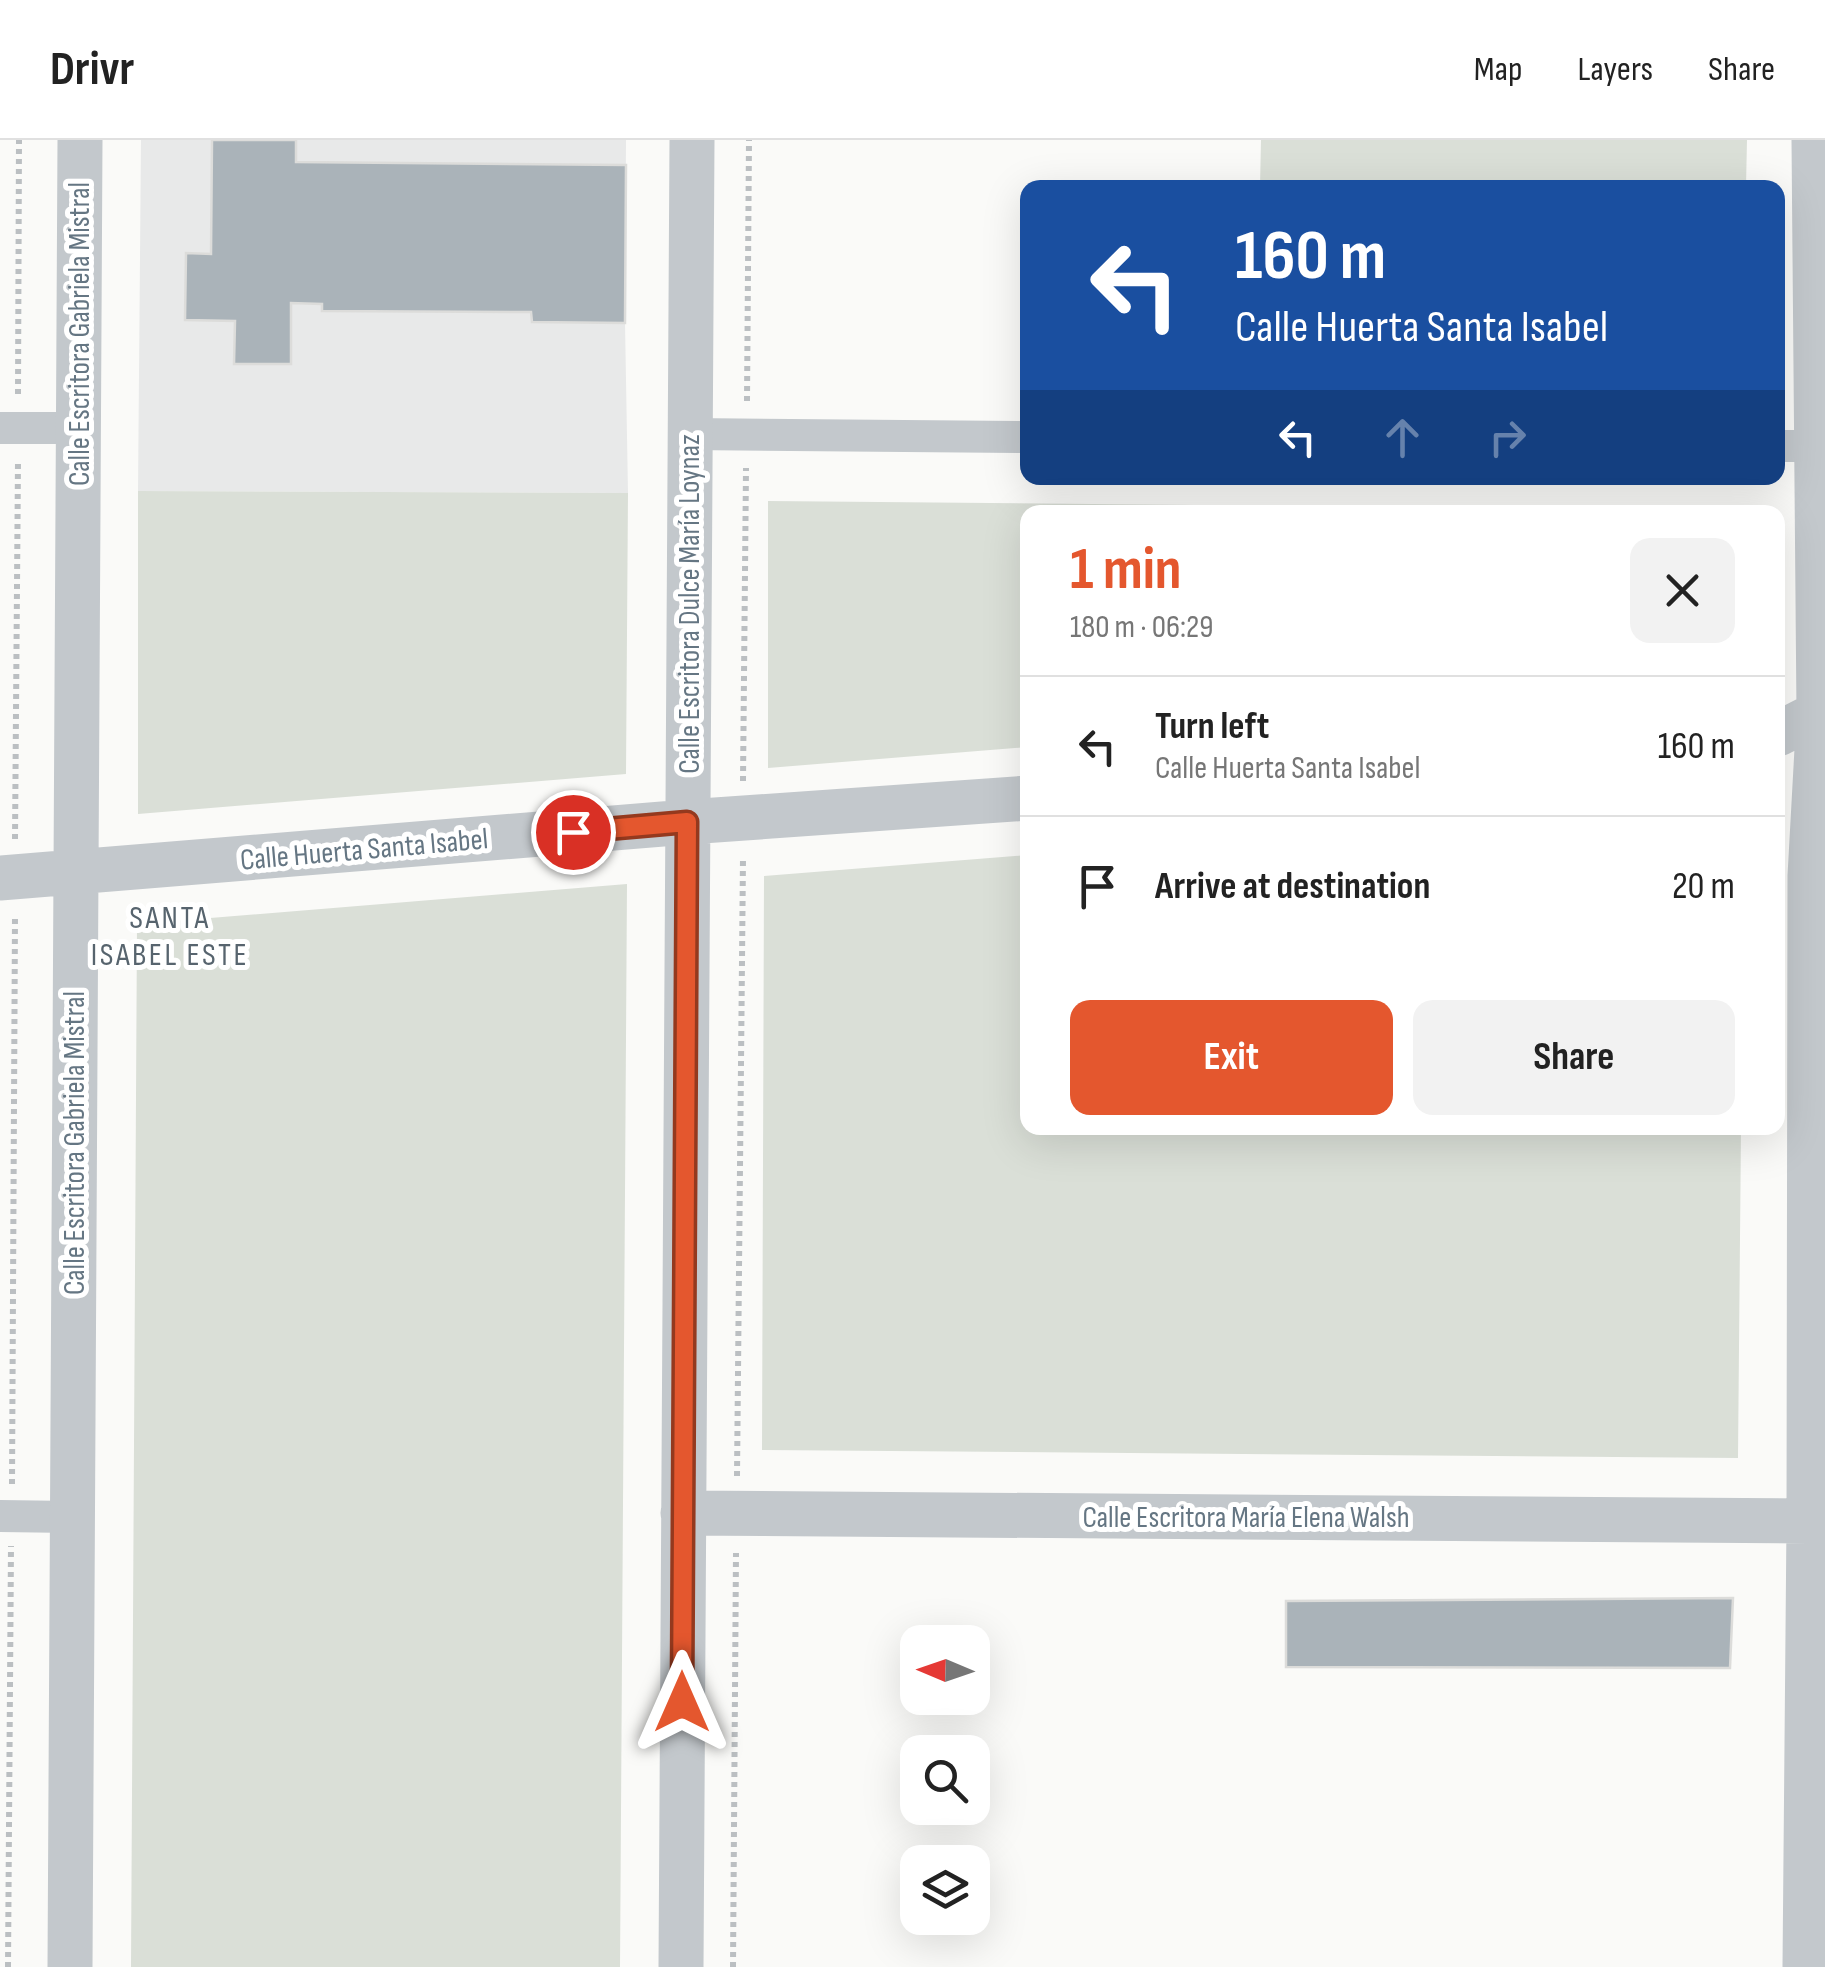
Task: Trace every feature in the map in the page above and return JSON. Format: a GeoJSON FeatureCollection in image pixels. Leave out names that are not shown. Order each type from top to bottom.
{"type":"FeatureCollection","features":[{"type":"Feature","properties":{"kind":"street","name":"Calle Escritora Gabriela Mistral"},"geometry":{"type":"LineString","coordinates":[[70,1967],[80,140]]}},
{"type":"Feature","properties":{"kind":"street","name":"Calle Escritora Dulce María Loynaz"},"geometry":{"type":"LineString","coordinates":[[682,1967],[692,140]]}},
{"type":"Feature","properties":{"kind":"street"},"geometry":{"type":"LineString","coordinates":[[1805,1967],[1810,876],[1820,798],[1820,699],[1796,446],[1814,140]]}},
{"type":"Feature","properties":{"kind":"street"},"geometry":{"type":"LineString","coordinates":[[9,428],[78,428]]}},
{"type":"Feature","properties":{"kind":"street"},"geometry":{"type":"LineString","coordinates":[[690,434],[1020,438]]}},
{"type":"Feature","properties":{"kind":"street"},"geometry":{"type":"LineString","coordinates":[[1785,728],[1820,699]]}},
{"type":"Feature","properties":{"kind":"street","name":"Calle Huerta Santa Isabel"},"geometry":{"type":"LineString","coordinates":[[8,878],[1020,799]]}},
{"type":"Feature","properties":{"kind":"street","name":"Calle Escritora María Elena Walsh"},"geometry":{"type":"LineString","coordinates":[[683,1513],[1809,1521]]}},
{"type":"Feature","properties":{"kind":"street"},"geometry":{"type":"LineString","coordinates":[[6,1516],[72,1517]]}},
{"type":"Feature","properties":{"kind":"path"},"geometry":{"type":"LineString","coordinates":[[8,1967],[9,428],[20,140]]}},
{"type":"Feature","properties":{"kind":"path"},"geometry":{"type":"LineString","coordinates":[[733,1967],[749,140]]}},
{"type":"Feature","properties":{"kind":"shaded area"},"geometry":{"type":"Polygon","coordinates":[[[141,140],[626,140],[628,493],[138,491],[141,140]]]}},
{"type":"Feature","properties":{"kind":"shaded area"},"geometry":{"type":"Polygon","coordinates":[[[1261,140],[1747,140],[1746,180],[1260,180],[1261,140]]]}},
{"type":"Feature","properties":{"kind":"shaded area"},"geometry":{"type":"Polygon","coordinates":[[[138,491],[628,493],[626,774],[138,814],[138,491]]]}},
{"type":"Feature","properties":{"kind":"shaded area"},"geometry":{"type":"Polygon","coordinates":[[[768,501],[1191,505],[1020,505],[1020,748],[768,768],[768,501]]]}},
{"type":"Feature","properties":{"kind":"shaded area"},"geometry":{"type":"Polygon","coordinates":[[[1020,856],[1020,1135],[1741,1135],[1738,1458],[762,1450],[764,876],[1020,856]]]}},
{"type":"Feature","properties":{"kind":"shaded area"},"geometry":{"type":"Polygon","coordinates":[[[627,884],[620,1967],[131,1967],[137,924],[627,884]]]}},
{"type":"Feature","properties":{"kind":"building"},"geometry":{"type":"Polygon","coordinates":[[[212,140],[296,140],[296,162],[626,165],[625,323],[532,322],[531,312],[322,311],[322,304],[291,303],[291,364],[234,364],[235,321],[185,320],[186,253],[211,254],[212,140]]]}},
{"type":"Feature","properties":{"kind":"building"},"geometry":{"type":"Polygon","coordinates":[[[1733,1598],[1730,1668],[1286,1667],[1286,1601],[1733,1598]]]}},
{"type":"Feature","properties":{"kind":"district","name":"SANTA ISABEL ESTE"},"geometry":{"type":"Point","coordinates":[170,936]}},
{"type":"Feature","properties":{"kind":"route"},"geometry":{"type":"LineString","coordinates":[[573,832],[687,822],[682,1702]]}}]}
